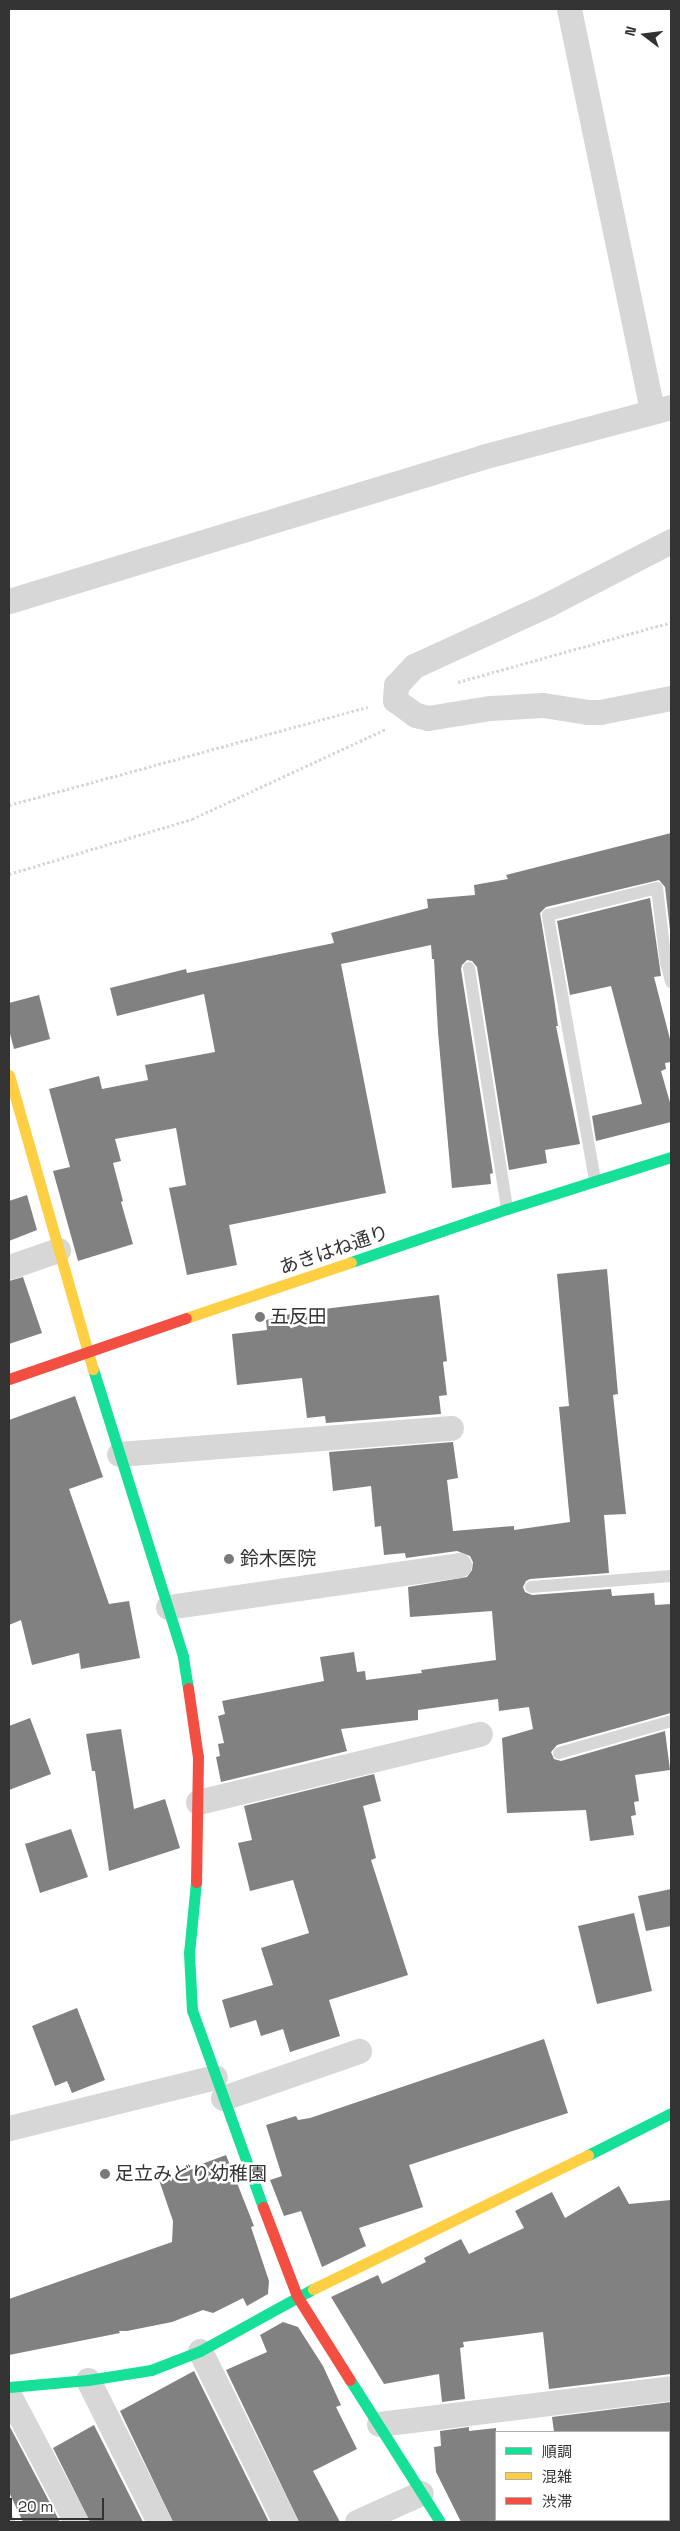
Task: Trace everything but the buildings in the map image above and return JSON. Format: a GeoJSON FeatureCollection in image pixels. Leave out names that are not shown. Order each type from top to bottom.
{"type":"FeatureCollection","features":[{"type":"Feature","properties":{"kind":"street"},"geometry":{"type":"LineString","coordinates":[[9,601],[482,457],[662,409],[569,9]]}},
{"type":"Feature","properties":{"kind":"street"},"geometry":{"type":"LineString","coordinates":[[671,542],[547,605],[414,666],[396,685],[394,700],[416,715],[428,718],[490,708],[543,705],[600,712],[671,698]]}},
{"type":"Feature","properties":{"kind":"street"},"geometry":{"type":"LineString","coordinates":[[9,1075],[88,1353],[183,1657],[198,1758],[198,1867],[188,1953],[192,2010],[298,2296],[440,2522]]}},
{"type":"Feature","properties":{"kind":"street","name":"あきはね通り"},"geometry":{"type":"LineString","coordinates":[[9,1379],[506,1209],[671,1157]]}},
{"type":"Feature","properties":{"kind":"street"},"geometry":{"type":"LineString","coordinates":[[9,1267],[58,1250]]}},
{"type":"Feature","properties":{"kind":"street"},"geometry":{"type":"LineString","coordinates":[[120,1454],[451,1428]]}},
{"type":"Feature","properties":{"kind":"street"},"geometry":{"type":"LineString","coordinates":[[168,1607],[459,1564]]}},
{"type":"Feature","properties":{"kind":"street"},"geometry":{"type":"LineString","coordinates":[[198,1802],[480,1734]]}},
{"type":"Feature","properties":{"kind":"street"},"geometry":{"type":"LineString","coordinates":[[9,2128],[219,2087],[359,2051]]}},
{"type":"Feature","properties":{"kind":"street"},"geometry":{"type":"LineString","coordinates":[[9,2387],[88,2380],[151,2370],[200,2351],[298,2296],[511,2194],[671,2114]]}},
{"type":"Feature","properties":{"kind":"street"},"geometry":{"type":"LineString","coordinates":[[200,2351],[285,2522]]}},
{"type":"Feature","properties":{"kind":"street"},"geometry":{"type":"LineString","coordinates":[[88,2380],[159,2522]]}},
{"type":"Feature","properties":{"kind":"street"},"geometry":{"type":"LineString","coordinates":[[380,2424],[671,2388]]}},
{"type":"Feature","properties":{"kind":"street"},"geometry":{"type":"LineString","coordinates":[[9,2394],[76,2522]]}},
{"type":"Feature","properties":{"kind":"street"},"geometry":{"type":"LineString","coordinates":[[357,2522],[421,2493]]}},
{"type":"Feature","properties":{"kind":"lane"},"geometry":{"type":"LineString","coordinates":[[596,1180],[548,915],[658,888],[666,963],[671,982]]}},
{"type":"Feature","properties":{"kind":"lane"},"geometry":{"type":"LineString","coordinates":[[469,968],[506,1209]]}},
{"type":"Feature","properties":{"kind":"lane"},"geometry":{"type":"LineString","coordinates":[[532,1587],[671,1576]]}},
{"type":"Feature","properties":{"kind":"lane"},"geometry":{"type":"LineString","coordinates":[[559,1753],[671,1721]]}},
{"type":"Feature","properties":{"kind":"path"},"geometry":{"type":"LineString","coordinates":[[452,684],[671,622]]}},
{"type":"Feature","properties":{"kind":"path"},"geometry":{"type":"LineString","coordinates":[[9,805],[394,700]]}},
{"type":"Feature","properties":{"kind":"path"},"geometry":{"type":"LineString","coordinates":[[9,874],[192,819],[416,715]]}},
{"type":"Feature","properties":{"kind":"traffic: fast"},"geometry":{"type":"LineString","coordinates":[[351,1262],[507,1209],[671,1157]]}},
{"type":"Feature","properties":{"kind":"traffic: fast"},"geometry":{"type":"LineString","coordinates":[[93,1369],[183,1657],[188,1688]]}},
{"type":"Feature","properties":{"kind":"traffic: fast"},"geometry":{"type":"LineString","coordinates":[[196,1882],[189,1953],[192,2010],[263,2207]]}},
{"type":"Feature","properties":{"kind":"traffic: fast"},"geometry":{"type":"LineString","coordinates":[[588,2155],[671,2113]]}},
{"type":"Feature","properties":{"kind":"traffic: fast"},"geometry":{"type":"LineString","coordinates":[[9,2387],[88,2380],[151,2370],[200,2351],[313,2289]]}},
{"type":"Feature","properties":{"kind":"traffic: fast"},"geometry":{"type":"LineString","coordinates":[[350,2380],[440,2522]]}},
{"type":"Feature","properties":{"kind":"traffic: slow"},"geometry":{"type":"LineString","coordinates":[[9,1075],[93,1369]]}},
{"type":"Feature","properties":{"kind":"traffic: slow"},"geometry":{"type":"LineString","coordinates":[[186,1318],[351,1262]]}},
{"type":"Feature","properties":{"kind":"traffic: slow"},"geometry":{"type":"LineString","coordinates":[[313,2289],[588,2155]]}},
{"type":"Feature","properties":{"kind":"traffic: jam"},"geometry":{"type":"LineString","coordinates":[[9,1379],[186,1318]]}},
{"type":"Feature","properties":{"kind":"traffic: jam"},"geometry":{"type":"LineString","coordinates":[[188,1688],[198,1757],[196,1882]]}},
{"type":"Feature","properties":{"kind":"traffic: jam"},"geometry":{"type":"LineString","coordinates":[[263,2207],[297,2296],[350,2380]]}},
{"type":"Feature","properties":{"kind":"place","name":"五反田"},"geometry":{"type":"Point","coordinates":[260,1317]}},
{"type":"Feature","properties":{"kind":"place","name":"鈴木医院"},"geometry":{"type":"Point","coordinates":[229,1559]}},
{"type":"Feature","properties":{"kind":"place","name":"足立みどり幼稚園"},"geometry":{"type":"Point","coordinates":[105,2174]}}]}
